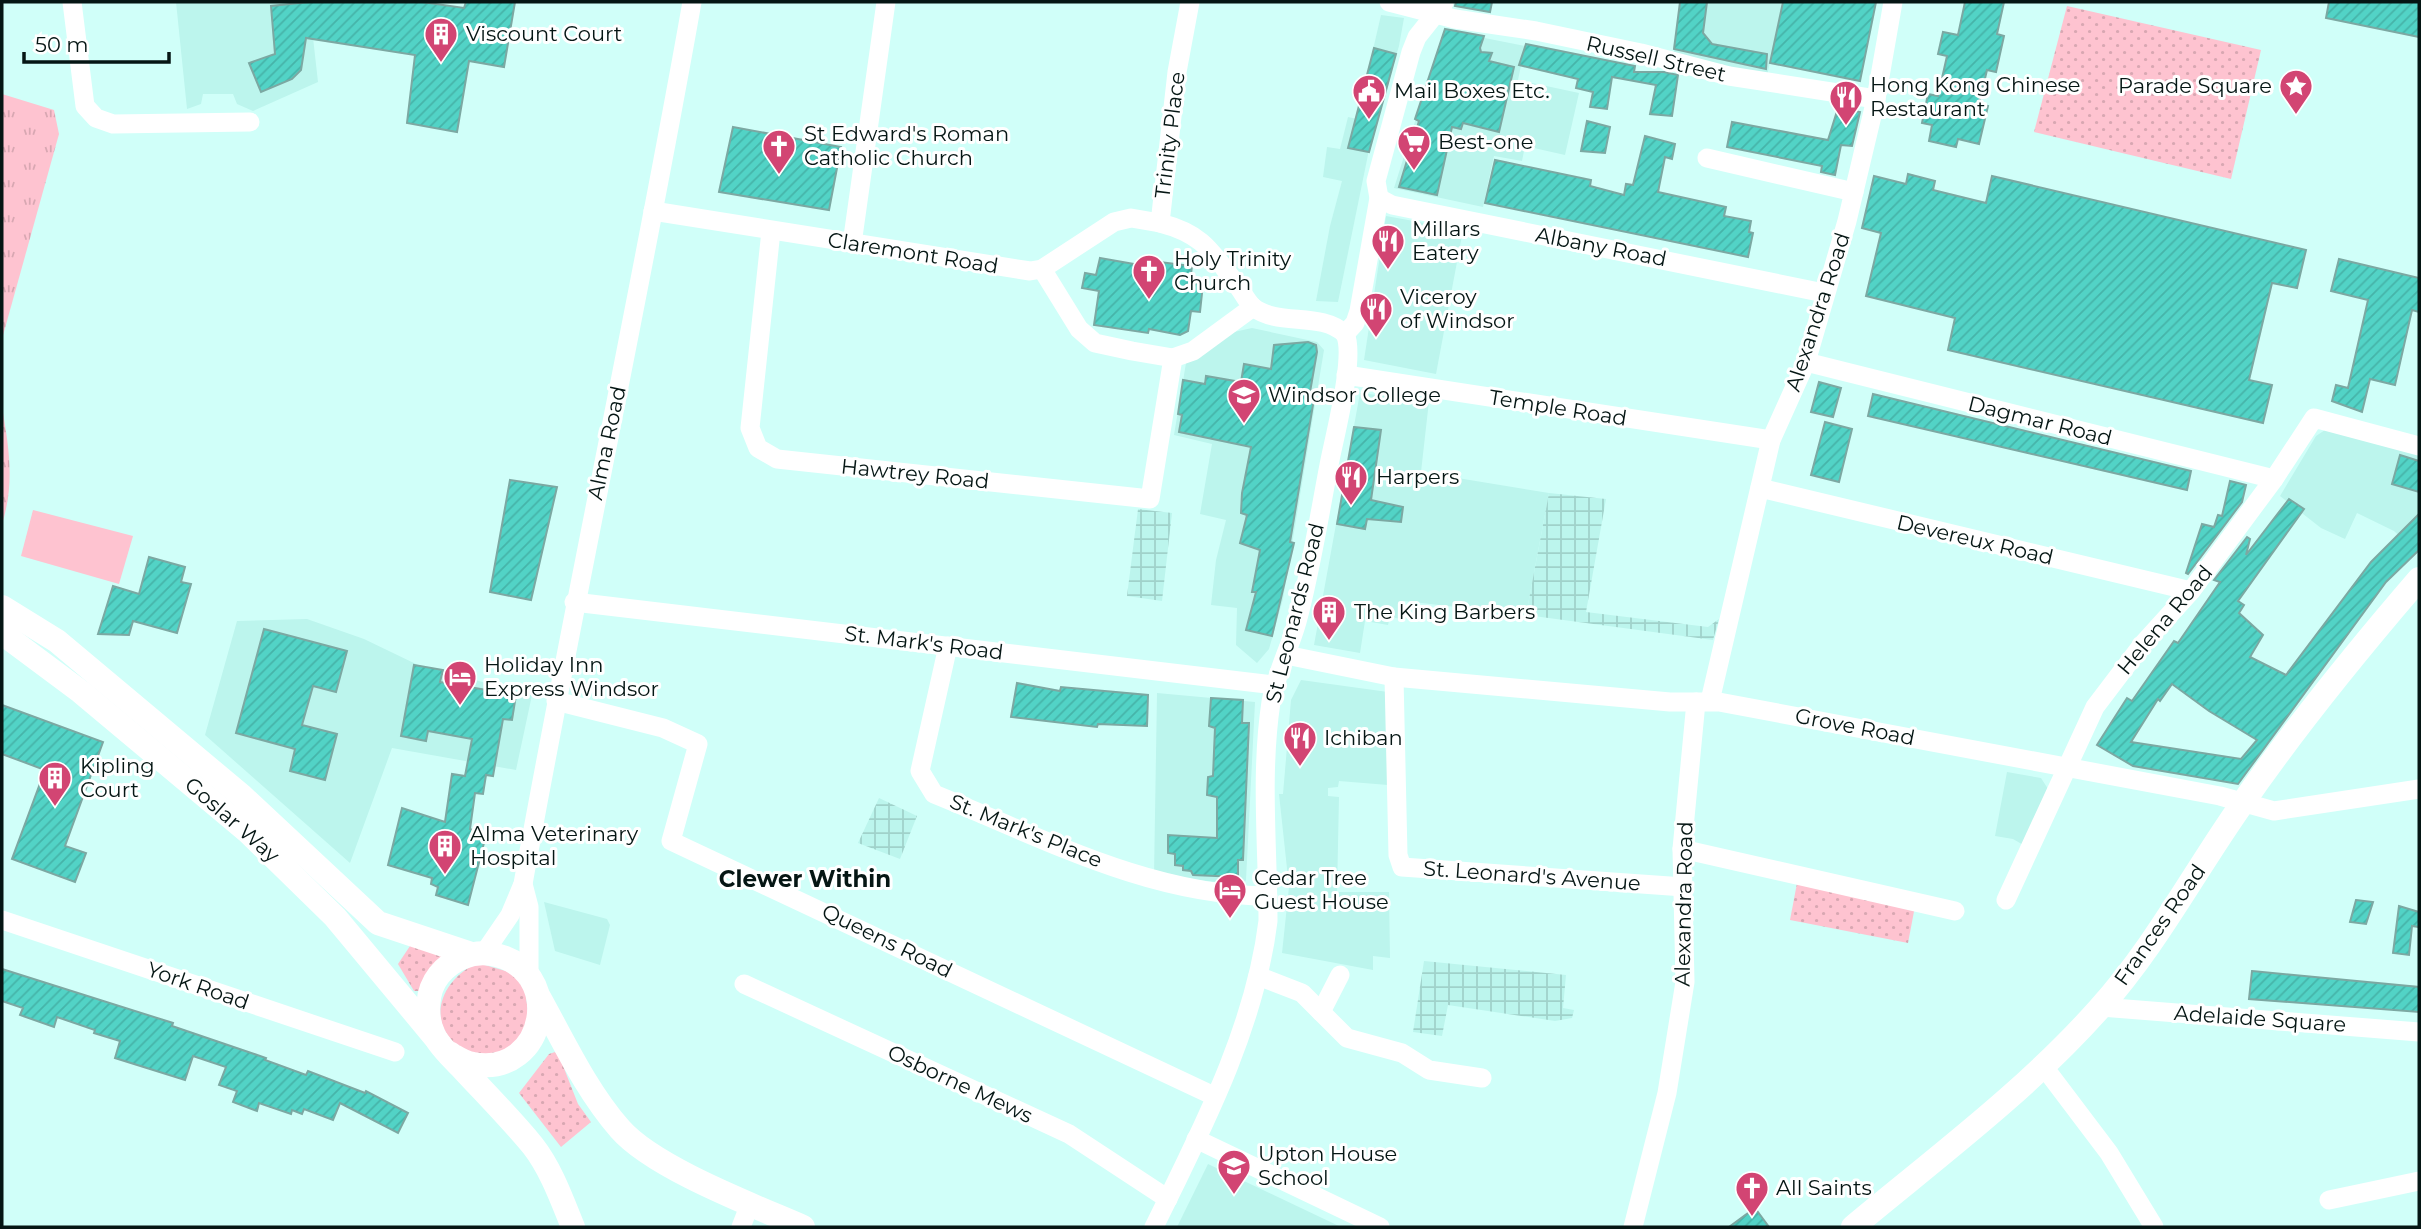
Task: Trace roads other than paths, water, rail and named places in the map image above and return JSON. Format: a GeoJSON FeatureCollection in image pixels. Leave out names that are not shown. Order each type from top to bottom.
{"type":"FeatureCollection","features":[{"type":"Feature","properties":{"kind":"main road","name":"Frances Road"},"geometry":{"type":"LineString","coordinates":[[1853,1227],[2044,1067],[2101,1007],[2185,895],[2242,804],[2375,631],[2419,579]]}},
{"type":"Feature","properties":{"kind":"main road","name":"Goslar Way"},"geometry":{"type":"LineString","coordinates":[[2,607],[57,641],[232,787],[378,923],[477,954]]}},
{"type":"Feature","properties":{"kind":"main road","name":"Goslar Way"},"geometry":{"type":"LineString","coordinates":[[2,633],[81,692],[247,831],[335,917],[441,1045],[534,1148],[573,1227]]}},
{"type":"Feature","properties":{"kind":"main road"},"geometry":{"type":"LineString","coordinates":[[534,986],[540,1016],[535,1033],[524,1049],[513,1058],[494,1065],[471,1064],[441,1045],[428,1018],[428,1002],[434,983],[455,961],[477,954],[504,956],[534,986],[594,1094],[622,1132],[665,1163],[803,1227]]}},
{"type":"Feature","properties":{"kind":"street"},"geometry":{"type":"LineString","coordinates":[[72,2],[85,106],[96,118],[113,124],[250,122]]}},
{"type":"Feature","properties":{"kind":"street","name":"Alma Road"},"geometry":{"type":"LineString","coordinates":[[477,954],[510,915],[523,884],[574,602],[692,2]]}},
{"type":"Feature","properties":{"kind":"street"},"geometry":{"type":"LineString","coordinates":[[852,244],[886,2]]}},
{"type":"Feature","properties":{"kind":"street","name":"Trinity Place"},"geometry":{"type":"LineString","coordinates":[[1190,2],[1177,72],[1160,223],[1186,229],[1204,243],[1253,307]]}},
{"type":"Feature","properties":{"kind":"street","name":"Russell Street"},"geometry":{"type":"LineString","coordinates":[[1389,2],[1440,7],[1729,76],[1876,99]]}},
{"type":"Feature","properties":{"kind":"street","name":"Alexandra Road"},"geometry":{"type":"LineString","coordinates":[[1633,1227],[1667,1093],[1685,982],[1682,849],[1703,701],[1771,440],[1806,362],[1847,221],[1876,99],[1893,2]]}},
{"type":"Feature","properties":{"kind":"street","name":"St Leonards Road"},"geometry":{"type":"LineString","coordinates":[[1154,1227],[1196,1139],[1247,1014],[1265,947],[1268,896],[1266,761],[1275,685],[1298,618],[1346,375],[1348,347],[1345,334],[1355,323],[1359,311],[1379,198],[1376,181],[1378,170],[1417,37],[1440,7]]}},
{"type":"Feature","properties":{"kind":"street"},"geometry":{"type":"LineString","coordinates":[[1707,158],[1854,192]]}},
{"type":"Feature","properties":{"kind":"street","name":"Albany Road"},"geometry":{"type":"LineString","coordinates":[[1379,198],[1392,205],[1824,293]]}},
{"type":"Feature","properties":{"kind":"street","name":"Claremont Road"},"geometry":{"type":"LineString","coordinates":[[653,211],[1030,271],[1042,269]]}},
{"type":"Feature","properties":{"kind":"street"},"geometry":{"type":"LineString","coordinates":[[1160,223],[1131,218],[1114,222],[1042,269],[1079,329],[1095,343],[1173,358],[1193,351],[1253,307],[1269,313],[1331,325],[1345,334]]}},
{"type":"Feature","properties":{"kind":"street","name":"Hawtrey Road"},"geometry":{"type":"LineString","coordinates":[[771,231],[750,428],[758,448],[777,459],[1150,499],[1173,358]]}},
{"type":"Feature","properties":{"kind":"street","name":"Dagmar Road"},"geometry":{"type":"LineString","coordinates":[[1806,362],[2274,479]]}},
{"type":"Feature","properties":{"kind":"street","name":"Temple Road"},"geometry":{"type":"LineString","coordinates":[[1346,375],[1771,440]]}},
{"type":"Feature","properties":{"kind":"street","name":"Helena Road"},"geometry":{"type":"LineString","coordinates":[[2006,900],[2065,767],[2095,707],[2142,645],[2191,591],[2274,479],[2314,418],[2419,446]]}},
{"type":"Feature","properties":{"kind":"street","name":"Devereux Road"},"geometry":{"type":"LineString","coordinates":[[1760,488],[2191,591]]}},
{"type":"Feature","properties":{"kind":"street","name":"St. Mark's Road"},"geometry":{"type":"LineString","coordinates":[[574,602],[1275,685]]}},
{"type":"Feature","properties":{"kind":"street","name":"St. Mark's Place"},"geometry":{"type":"LineString","coordinates":[[948,646],[920,771],[934,794],[1147,879],[1227,894],[1268,896]]}},
{"type":"Feature","properties":{"kind":"street","name":"Grove Road"},"geometry":{"type":"LineString","coordinates":[[1286,655],[1394,677],[1703,701],[2220,796],[2274,811],[2419,789]]}},
{"type":"Feature","properties":{"kind":"street","name":"St. Leonard's Avenue"},"geometry":{"type":"LineString","coordinates":[[1394,677],[1398,855],[1402,867],[1684,887]]}},
{"type":"Feature","properties":{"kind":"street","name":"Queens Road"},"geometry":{"type":"LineString","coordinates":[[556,701],[663,728],[698,744],[671,841],[1214,1096]]}},
{"type":"Feature","properties":{"kind":"street"},"geometry":{"type":"LineString","coordinates":[[1682,849],[1955,911]]}},
{"type":"Feature","properties":{"kind":"street","name":"Alma Road"},"geometry":{"type":"LineString","coordinates":[[523,884],[528,907],[534,986]]}},
{"type":"Feature","properties":{"kind":"street","name":"York Road"},"geometry":{"type":"LineString","coordinates":[[2,920],[395,1052]]}},
{"type":"Feature","properties":{"kind":"street"},"geometry":{"type":"LineString","coordinates":[[1321,1012],[1340,975]]}},
{"type":"Feature","properties":{"kind":"street"},"geometry":{"type":"LineString","coordinates":[[1258,976],[1302,993],[1347,1038],[1402,1053],[1429,1070],[1482,1078]]}},
{"type":"Feature","properties":{"kind":"street","name":"Osborne Mews"},"geometry":{"type":"LineString","coordinates":[[744,984],[1069,1134],[1168,1199]]}},
{"type":"Feature","properties":{"kind":"street","name":"Adelaide Square"},"geometry":{"type":"LineString","coordinates":[[2101,1007],[2419,1032]]}},
{"type":"Feature","properties":{"kind":"street"},"geometry":{"type":"LineString","coordinates":[[2044,1067],[2109,1153],[2154,1227]]}},
{"type":"Feature","properties":{"kind":"street"},"geometry":{"type":"LineString","coordinates":[[1196,1139],[1380,1227]]}},
{"type":"Feature","properties":{"kind":"street"},"geometry":{"type":"LineString","coordinates":[[2329,1200],[2419,1181]]}},
{"type":"Feature","properties":{"kind":"street"},"geometry":{"type":"LineString","coordinates":[[741,1227],[750,1204]]}},
{"type":"Feature","properties":{"kind":"place","name":"Viscount Court"},"geometry":{"type":"Point","coordinates":[441,64]}},
{"type":"Feature","properties":{"kind":"place","name":"Parade Square"},"geometry":{"type":"Point","coordinates":[2296,116]}},
{"type":"Feature","properties":{"kind":"place","name":"Mail Boxes Etc."},"geometry":{"type":"Point","coordinates":[1369,121]}},
{"type":"Feature","properties":{"kind":"place","name":"Hong Kong Chinese Restaurant"},"geometry":{"type":"Point","coordinates":[1846,127]}},
{"type":"Feature","properties":{"kind":"place","name":"Best-one"},"geometry":{"type":"Point","coordinates":[1414,172]}},
{"type":"Feature","properties":{"kind":"place","name":"St Edward's Roman Catholic Church"},"geometry":{"type":"Point","coordinates":[779,176]}},
{"type":"Feature","properties":{"kind":"place","name":"Millars Eatery"},"geometry":{"type":"Point","coordinates":[1388,271]}},
{"type":"Feature","properties":{"kind":"place","name":"Holy Trinity Church"},"geometry":{"type":"Point","coordinates":[1149,301]}},
{"type":"Feature","properties":{"kind":"place","name":"Viceroy of Windsor"},"geometry":{"type":"Point","coordinates":[1376,339]}},
{"type":"Feature","properties":{"kind":"place","name":"Windsor College"},"geometry":{"type":"Point","coordinates":[1244,425]}},
{"type":"Feature","properties":{"kind":"place","name":"Harpers"},"geometry":{"type":"Point","coordinates":[1351,507]}},
{"type":"Feature","properties":{"kind":"place","name":"The King Barbers"},"geometry":{"type":"Point","coordinates":[1329,642]}},
{"type":"Feature","properties":{"kind":"place","name":"Holiday Inn Express Windsor"},"geometry":{"type":"Point","coordinates":[460,707]}},
{"type":"Feature","properties":{"kind":"place","name":"Ichiban"},"geometry":{"type":"Point","coordinates":[1300,768]}},
{"type":"Feature","properties":{"kind":"place","name":"Kipling Court"},"geometry":{"type":"Point","coordinates":[55,808]}},
{"type":"Feature","properties":{"kind":"place","name":"Alma Veterinary Hospital"},"geometry":{"type":"Point","coordinates":[445,876]}},
{"type":"Feature","properties":{"kind":"place","name":"Cedar Tree Guest House"},"geometry":{"type":"Point","coordinates":[1230,920]}},
{"type":"Feature","properties":{"kind":"place","name":"Upton House School"},"geometry":{"type":"Point","coordinates":[1234,1196]}},
{"type":"Feature","properties":{"kind":"place","name":"All Saints"},"geometry":{"type":"Point","coordinates":[1752,1218]}},
{"type":"Feature","properties":{"kind":"district","name":"Clewer Within"},"geometry":{"type":"Point","coordinates":[805,879]}}]}
